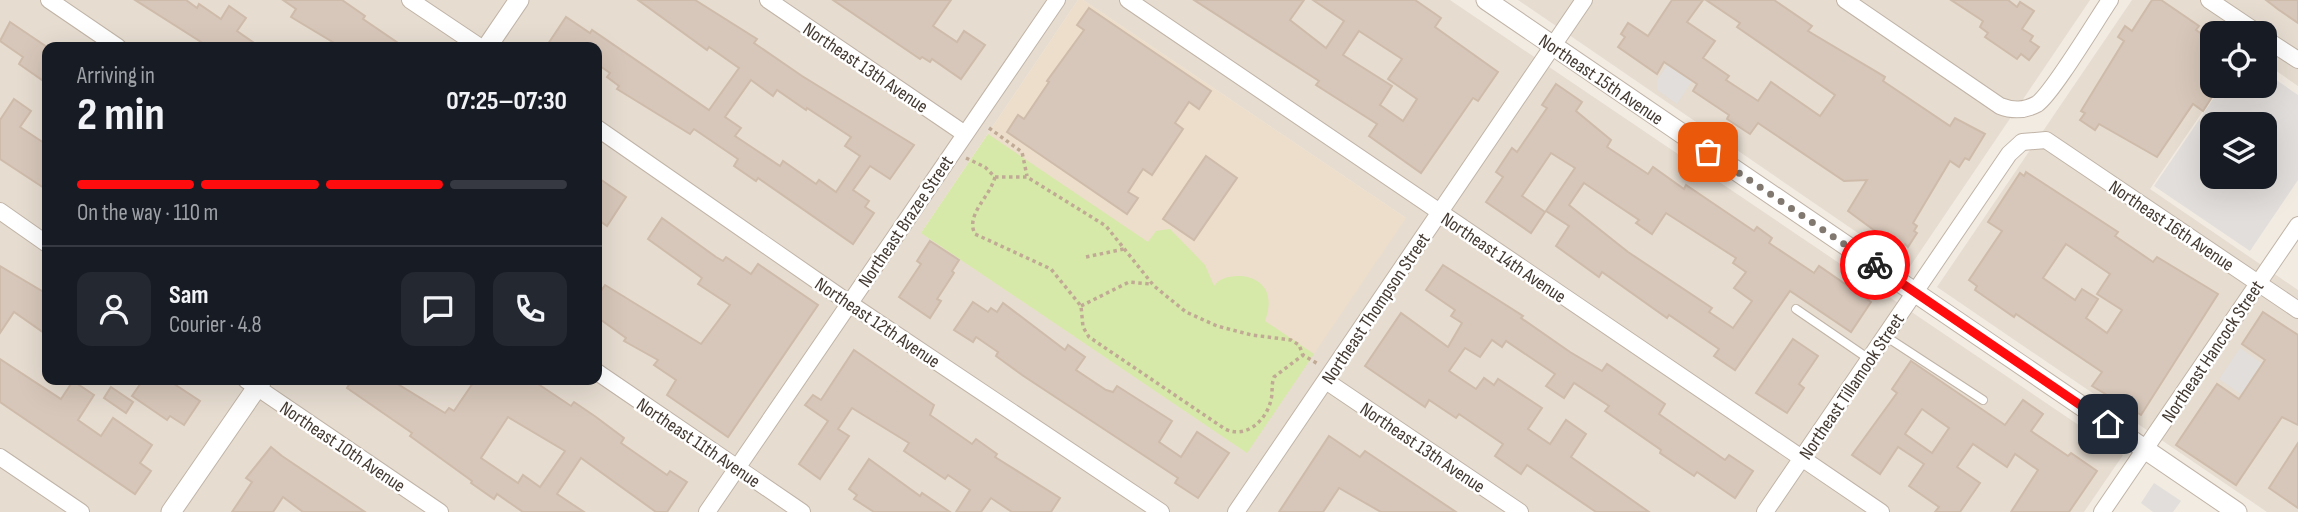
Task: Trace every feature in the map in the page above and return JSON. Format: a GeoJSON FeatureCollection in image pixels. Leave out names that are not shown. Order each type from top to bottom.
{"type":"FeatureCollection","features":[{"type":"Feature","properties":{"kind":"street"},"geometry":{"type":"LineString","coordinates":[[49,0],[111,42]]}},
{"type":"Feature","properties":{"kind":"street"},"geometry":{"type":"LineString","coordinates":[[410,0],[473,42]]}},
{"type":"Feature","properties":{"kind":"street"},"geometry":{"type":"LineString","coordinates":[[490,42],[519,0]]}},
{"type":"Feature","properties":{"kind":"street","name":"Northeast 13th Avenue"},"geometry":{"type":"LineString","coordinates":[[768,0],[965,134]]}},
{"type":"Feature","properties":{"kind":"street","name":"Northeast Brazee Street"},"geometry":{"type":"LineString","coordinates":[[707,512],[1057,0]]}},
{"type":"Feature","properties":{"kind":"street","name":"Northeast 14th Avenue"},"geometry":{"type":"LineString","coordinates":[[1128,0],[1881,512]]}},
{"type":"Feature","properties":{"kind":"street","name":"Northeast 15th Avenue"},"geometry":{"type":"LineString","coordinates":[[1486,0],[2237,512]]}},
{"type":"Feature","properties":{"kind":"street","name":"Northeast Thompson Street"},"geometry":{"type":"LineString","coordinates":[[1236,512],[1584,0]]}},
{"type":"Feature","properties":{"kind":"street"},"geometry":{"type":"LineString","coordinates":[[1845,0],[2000,106],[2012,110],[2025,109],[2043,98],[2110,0]]}},
{"type":"Feature","properties":{"kind":"street"},"geometry":{"type":"LineString","coordinates":[[2209,0],[2240,21]]}},
{"type":"Feature","properties":{"kind":"street"},"geometry":{"type":"LineString","coordinates":[[2277,46],[2298,60]]}},
{"type":"Feature","properties":{"kind":"street","name":"Northeast 12th Avenue"},"geometry":{"type":"LineString","coordinates":[[602,131],[849,303],[1161,512]]}},
{"type":"Feature","properties":{"kind":"street","name":"Northeast Tillamook Street"},"geometry":{"type":"LineString","coordinates":[[1765,512],[2009,154],[2022,142],[2046,140]]}},
{"type":"Feature","properties":{"kind":"street","name":"Northeast 16th Avenue"},"geometry":{"type":"LineString","coordinates":[[2046,140],[2298,310]]}},
{"type":"Feature","properties":{"kind":"street"},"geometry":{"type":"LineString","coordinates":[[0,211],[42,240]]}},
{"type":"Feature","properties":{"kind":"street","name":"Northeast Hancock Street"},"geometry":{"type":"LineString","coordinates":[[2102,512],[2298,225]]}},
{"type":"Feature","properties":{"kind":"street","name":"Northeast 11th Avenue"},"geometry":{"type":"LineString","coordinates":[[602,375],[802,512]]}},
{"type":"Feature","properties":{"kind":"street","name":"Northeast 13th Avenue"},"geometry":{"type":"LineString","coordinates":[[1326,381],[1520,512]]}},
{"type":"Feature","properties":{"kind":"street"},"geometry":{"type":"LineString","coordinates":[[172,512],[253,385]]}},
{"type":"Feature","properties":{"kind":"street","name":"Northeast 10th Avenue"},"geometry":{"type":"LineString","coordinates":[[259,385],[440,512]]}},
{"type":"Feature","properties":{"kind":"street"},"geometry":{"type":"LineString","coordinates":[[0,457],[81,512]]}},
{"type":"Feature","properties":{"kind":"lane"},"geometry":{"type":"LineString","coordinates":[[1796,309],[1869,359]]}},
{"type":"Feature","properties":{"kind":"lane"},"geometry":{"type":"LineString","coordinates":[[1885,336],[1983,400]]}},
{"type":"Feature","properties":{"kind":"path"},"geometry":{"type":"LineString","coordinates":[[976,119],[1021,152],[1027,177]]}},
{"type":"Feature","properties":{"kind":"path"},"geometry":{"type":"LineString","coordinates":[[954,150],[985,167],[995,177],[1027,177],[1106,226],[1154,286],[1201,320],[1252,335],[1291,340],[1299,345],[1303,355],[1322,367],[1326,381]]}},
{"type":"Feature","properties":{"kind":"path"},"geometry":{"type":"LineString","coordinates":[[995,177],[989,195],[971,221],[975,234],[1051,269],[1082,306],[1083,327],[1089,337],[1220,426],[1238,433],[1254,427],[1271,400],[1274,377],[1303,355]]}},
{"type":"Feature","properties":{"kind":"path"},"geometry":{"type":"LineString","coordinates":[[1086,257],[1124,249]]}},
{"type":"Feature","properties":{"kind":"path"},"geometry":{"type":"LineString","coordinates":[[1082,306],[1129,282],[1154,286]]}},
{"type":"Feature","properties":{"kind":"shaded area"},"geometry":{"type":"Polygon","coordinates":[[[0,0],[1078,0],[921,233],[1406,218],[1083,0],[1450,0],[2123,455],[2084,512],[0,512],[0,0]]]}},
{"type":"Feature","properties":{"kind":"shaded area"},"geometry":{"type":"Polygon","coordinates":[[[1078,0],[1083,0],[1406,218],[1247,453],[921,233],[1078,0]]]}},
{"type":"Feature","properties":{"kind":"shaded area"},"geometry":{"type":"Polygon","coordinates":[[[1518,0],[2090,0],[1909,268],[1518,0]]]}},
{"type":"Feature","properties":{"kind":"shaded area"},"geometry":{"type":"Polygon","coordinates":[[[2132,0],[2298,0],[2298,86],[2277,71],[2277,21],[2200,21],[2200,98],[2212,98],[2150,189],[2298,290],[2298,512],[2267,512],[1937,287],[2132,0]]]}},
{"type":"Feature","properties":{"kind":"shaded area"},"geometry":{"type":"Polygon","coordinates":[[[1668,64],[1692,81],[1677,104],[1657,90],[1657,80],[1668,64]]]}},
{"type":"Feature","properties":{"kind":"shaded area"},"geometry":{"type":"Polygon","coordinates":[[[2277,80],[2298,95],[2298,180],[2250,251],[2154,186],[2200,118],[2200,189],[2277,189],[2277,112],[2204,112],[2214,98],[2277,98],[2277,80]]]}},
{"type":"Feature","properties":{"kind":"shaded area"},"geometry":{"type":"Polygon","coordinates":[[[2240,348],[2263,364],[2242,395],[2219,379],[2240,348]]]}},
{"type":"Feature","properties":{"kind":"shaded area"},"geometry":{"type":"Polygon","coordinates":[[[2154,483],[2181,501],[2173,512],[2153,512],[2141,503],[2154,483]]]}},
{"type":"Feature","properties":{"kind":"green space"},"geometry":{"type":"Polygon","coordinates":[[[988,134],[1148,242],[1156,231],[1170,229],[1205,265],[1214,286],[1220,280],[1239,276],[1260,283],[1266,291],[1269,304],[1265,321],[1314,354],[1247,453],[921,233],[988,134]]]}},
{"type":"Feature","properties":{"kind":"building"},"geometry":{"type":"Polygon","coordinates":[[[135,0],[186,0],[197,8],[199,4],[221,19],[229,6],[246,18],[237,31],[253,42],[201,42],[135,0]]]}},
{"type":"Feature","properties":{"kind":"building"},"geometry":{"type":"Polygon","coordinates":[[[283,0],[342,0],[365,16],[363,19],[397,42],[333,42],[291,17],[296,9],[283,0]]]}},
{"type":"Feature","properties":{"kind":"building"},"geometry":{"type":"Polygon","coordinates":[[[638,0],[695,0],[757,39],[754,43],[802,76],[914,145],[890,179],[870,166],[853,190],[869,201],[865,207],[874,213],[853,244],[758,178],[756,181],[734,166],[738,159],[694,129],[690,134],[617,89],[619,86],[607,77],[610,73],[602,67],[602,42],[549,42],[566,17],[590,33],[592,30],[709,110],[739,68],[709,47],[707,50],[638,0]],[[751,80],[725,117],[741,128],[735,136],[780,166],[783,161],[816,184],[819,180],[836,192],[860,156],[845,146],[851,137],[777,90],[773,96],[751,80]]]}},
{"type":"Feature","properties":{"kind":"building"},"geometry":{"type":"Polygon","coordinates":[[[833,0],[951,0],[933,26],[957,42],[964,31],[985,45],[961,79],[932,59],[930,62],[922,57],[920,59],[833,0]]]}},
{"type":"Feature","properties":{"kind":"building"},"geometry":{"type":"Polygon","coordinates":[[[1194,0],[1304,0],[1290,20],[1326,48],[1344,21],[1313,0],[1415,0],[1441,18],[1435,27],[1498,72],[1478,101],[1473,98],[1421,173],[1369,136],[1377,124],[1316,85],[1319,81],[1194,0]],[[1359,31],[1343,55],[1392,86],[1380,105],[1403,121],[1417,99],[1388,79],[1402,59],[1359,31]]]}},
{"type":"Feature","properties":{"kind":"building"},"geometry":{"type":"Polygon","coordinates":[[[1672,0],[1703,0],[1687,22],[1715,41],[1703,58],[1729,76],[1726,80],[1758,101],[1771,82],[1820,116],[1835,95],[1737,27],[1740,23],[1706,0],[1774,0],[1812,26],[1808,31],[1885,77],[1883,81],[1950,126],[1955,118],[1985,134],[1969,160],[1965,158],[1959,167],[1950,161],[1913,223],[1917,226],[1914,231],[1917,233],[1908,247],[1905,244],[1901,250],[1848,211],[1867,180],[1844,181],[1758,123],[1750,134],[1727,119],[1729,115],[1693,91],[1697,84],[1664,62],[1657,74],[1618,47],[1625,37],[1621,34],[1628,23],[1648,36],[1672,0]]]}},
{"type":"Feature","properties":{"kind":"building"},"geometry":{"type":"Polygon","coordinates":[[[1951,0],[2008,0],[2017,7],[2020,2],[2034,11],[2022,29],[2033,36],[2030,41],[2039,47],[2029,60],[2021,54],[2017,59],[1985,37],[1988,33],[1980,27],[1983,21],[1951,0]]]}},
{"type":"Feature","properties":{"kind":"building"},"geometry":{"type":"Polygon","coordinates":[[[2152,0],[2161,0],[2199,26],[2196,30],[2200,33],[2200,98],[2211,98],[2203,111],[2193,104],[2157,157],[2099,124],[2095,130],[2080,120],[2085,113],[2081,111],[2124,41],[2118,37],[2125,26],[2132,31],[2152,0]]]}},
{"type":"Feature","properties":{"kind":"building"},"geometry":{"type":"Polygon","coordinates":[[[2266,0],[2298,0],[2298,23],[2279,10],[2266,0]]]}},
{"type":"Feature","properties":{"kind":"building"},"geometry":{"type":"Polygon","coordinates":[[[1089,8],[1211,91],[1199,109],[1189,102],[1175,123],[1183,129],[1152,175],[1143,169],[1128,192],[1138,198],[1127,214],[1007,132],[1018,115],[1024,119],[1049,82],[1047,81],[1084,30],[1077,25],[1089,8]]]}},
{"type":"Feature","properties":{"kind":"building"},"geometry":{"type":"Polygon","coordinates":[[[10,22],[42,44],[42,80],[19,64],[23,57],[0,41],[10,22]]]}},
{"type":"Feature","properties":{"kind":"building"},"geometry":{"type":"Polygon","coordinates":[[[1556,84],[1582,102],[1576,111],[1611,140],[1607,147],[1648,174],[1653,167],[1684,189],[1686,185],[1754,231],[1757,227],[1772,238],[1769,243],[1814,273],[1819,266],[1871,302],[1851,332],[1790,291],[1735,370],[1714,356],[1719,349],[1669,315],[1667,318],[1602,272],[1599,277],[1556,246],[1569,226],[1546,211],[1575,168],[1551,153],[1522,196],[1545,212],[1531,233],[1486,202],[1503,177],[1496,172],[1512,148],[1517,152],[1547,108],[1542,105],[1556,84]],[[1584,183],[1569,205],[1628,252],[1712,308],[1709,312],[1733,328],[1752,301],[1734,288],[1746,272],[1733,263],[1736,258],[1666,213],[1652,234],[1636,223],[1639,220],[1584,183]]]}},
{"type":"Feature","properties":{"kind":"building"},"geometry":{"type":"Polygon","coordinates":[[[14,99],[31,111],[20,127],[42,142],[42,187],[0,159],[0,120],[14,99]]]}},
{"type":"Feature","properties":{"kind":"building"},"geometry":{"type":"Polygon","coordinates":[[[1206,156],[1237,178],[1194,240],[1163,219],[1206,156]]]}},
{"type":"Feature","properties":{"kind":"building"},"geometry":{"type":"Polygon","coordinates":[[[2026,172],[2118,232],[2115,236],[2153,262],[2157,257],[2218,294],[2141,415],[2092,386],[2102,372],[2016,314],[2014,317],[1975,290],[1977,286],[1969,280],[2002,231],[1988,222],[2020,173],[2024,176],[2026,172]],[[2066,244],[2043,278],[2075,300],[2082,289],[2098,299],[2086,318],[2107,333],[2122,310],[2097,294],[2110,274],[2066,244]]]}},
{"type":"Feature","properties":{"kind":"building"},"geometry":{"type":"Polygon","coordinates":[[[602,180],[626,197],[607,226],[602,222],[602,180]]]}},
{"type":"Feature","properties":{"kind":"building"},"geometry":{"type":"Polygon","coordinates":[[[662,218],[723,261],[726,257],[751,274],[758,264],[818,305],[728,437],[667,395],[676,380],[654,365],[658,360],[624,341],[626,338],[602,321],[602,290],[605,285],[701,344],[730,305],[698,284],[702,278],[648,239],[662,218]]]}},
{"type":"Feature","properties":{"kind":"building"},"geometry":{"type":"Polygon","coordinates":[[[930,241],[959,260],[937,299],[941,301],[930,318],[899,297],[921,264],[917,261],[930,241]]]}},
{"type":"Feature","properties":{"kind":"building"},"geometry":{"type":"Polygon","coordinates":[[[1443,265],[1523,316],[1521,318],[1570,352],[1602,371],[1607,364],[1665,404],[1659,414],[1725,460],[1729,455],[1753,471],[1735,498],[1697,472],[1694,476],[1660,453],[1661,450],[1605,411],[1609,406],[1574,383],[1564,398],[1546,386],[1555,374],[1506,341],[1502,347],[1492,340],[1480,357],[1465,348],[1449,371],[1476,389],[1484,378],[1494,385],[1498,379],[1542,408],[1528,429],[1550,444],[1566,420],[1586,434],[1571,457],[1649,512],[1596,512],[1527,465],[1521,474],[1495,456],[1503,444],[1459,414],[1456,418],[1429,400],[1425,407],[1365,366],[1401,313],[1448,347],[1462,323],[1451,316],[1455,310],[1426,290],[1443,265]]]}},
{"type":"Feature","properties":{"kind":"building"},"geometry":{"type":"Polygon","coordinates":[[[0,266],[42,291],[42,332],[14,312],[0,333],[0,266]]]}},
{"type":"Feature","properties":{"kind":"building"},"geometry":{"type":"Polygon","coordinates":[[[973,302],[988,312],[991,308],[997,312],[1003,303],[1065,350],[1068,345],[1085,357],[1076,370],[1106,390],[1113,392],[1117,386],[1172,421],[1159,442],[1181,457],[1197,432],[1229,453],[1198,498],[1175,483],[1178,478],[1022,375],[996,356],[998,352],[976,337],[973,342],[954,330],[973,302]]]}},
{"type":"Feature","properties":{"kind":"building"},"geometry":{"type":"Polygon","coordinates":[[[2263,312],[2298,335],[2298,425],[2282,417],[2236,485],[2176,445],[2217,384],[2239,399],[2265,360],[2242,344],[2263,312]]]}},
{"type":"Feature","properties":{"kind":"building"},"geometry":{"type":"Polygon","coordinates":[[[1793,339],[1818,356],[1799,384],[1804,388],[1787,413],[1756,393],[1793,339]]]}},
{"type":"Feature","properties":{"kind":"building"},"geometry":{"type":"Polygon","coordinates":[[[854,350],[934,405],[930,415],[972,444],[976,439],[997,454],[995,457],[1060,498],[1051,512],[1012,512],[991,498],[981,512],[956,512],[970,490],[948,475],[945,479],[904,451],[909,443],[852,408],[838,429],[849,436],[820,479],[799,464],[828,421],[805,405],[813,395],[821,400],[854,350]]]}},
{"type":"Feature","properties":{"kind":"building"},"geometry":{"type":"Polygon","coordinates":[[[0,359],[61,399],[70,385],[79,385],[94,395],[78,420],[101,436],[113,418],[152,445],[140,463],[151,471],[135,494],[0,402],[0,359]]]}},
{"type":"Feature","properties":{"kind":"building"},"geometry":{"type":"Polygon","coordinates":[[[1911,361],[2005,425],[2023,400],[2043,414],[2031,431],[2068,456],[2071,453],[2097,471],[2069,512],[2011,512],[2038,470],[2015,454],[2007,467],[1973,444],[1957,467],[1980,483],[1960,512],[1935,512],[1939,507],[1909,486],[1924,464],[1898,447],[1880,474],[1852,455],[1897,393],[1892,389],[1911,361]],[[1922,409],[1905,434],[1932,453],[1949,428],[1922,409]]]}},
{"type":"Feature","properties":{"kind":"building"},"geometry":{"type":"Polygon","coordinates":[[[140,385],[176,385],[200,401],[184,425],[170,416],[167,420],[132,396],[140,385]]]}},
{"type":"Feature","properties":{"kind":"building"},"geometry":{"type":"Polygon","coordinates":[[[349,385],[399,385],[445,413],[449,408],[454,411],[472,385],[540,385],[571,406],[574,402],[596,417],[624,438],[621,443],[667,475],[670,471],[687,482],[667,512],[656,512],[581,458],[557,494],[584,512],[523,512],[497,494],[494,499],[471,483],[472,481],[410,436],[412,433],[347,388],[349,385]],[[508,417],[481,458],[518,483],[523,475],[540,487],[565,451],[508,417]]]}},
{"type":"Feature","properties":{"kind":"building"},"geometry":{"type":"Polygon","coordinates":[[[111,387],[133,402],[126,413],[104,398],[111,387]]]}},
{"type":"Feature","properties":{"kind":"building"},"geometry":{"type":"Polygon","coordinates":[[[1329,436],[1360,457],[1365,451],[1456,512],[1381,512],[1339,488],[1323,512],[1279,512],[1329,436]]]}},
{"type":"Feature","properties":{"kind":"building"},"geometry":{"type":"Polygon","coordinates":[[[2298,443],[2298,508],[2269,488],[2298,443]]]}},
{"type":"Feature","properties":{"kind":"building"},"geometry":{"type":"Polygon","coordinates":[[[271,447],[365,512],[303,512],[283,497],[273,512],[232,512],[252,482],[246,478],[271,447]]]}},
{"type":"Feature","properties":{"kind":"building"},"geometry":{"type":"Polygon","coordinates":[[[869,459],[920,496],[922,493],[950,512],[874,512],[854,499],[857,495],[849,489],[869,459]]]}},
{"type":"Feature","properties":{"kind":"way so far"},"geometry":{"type":"LineString","coordinates":[[1708,152],[1875,265]]}},
{"type":"Feature","properties":{"kind":"route"},"geometry":{"type":"LineString","coordinates":[[1875,265],[2108,424]]}}]}
